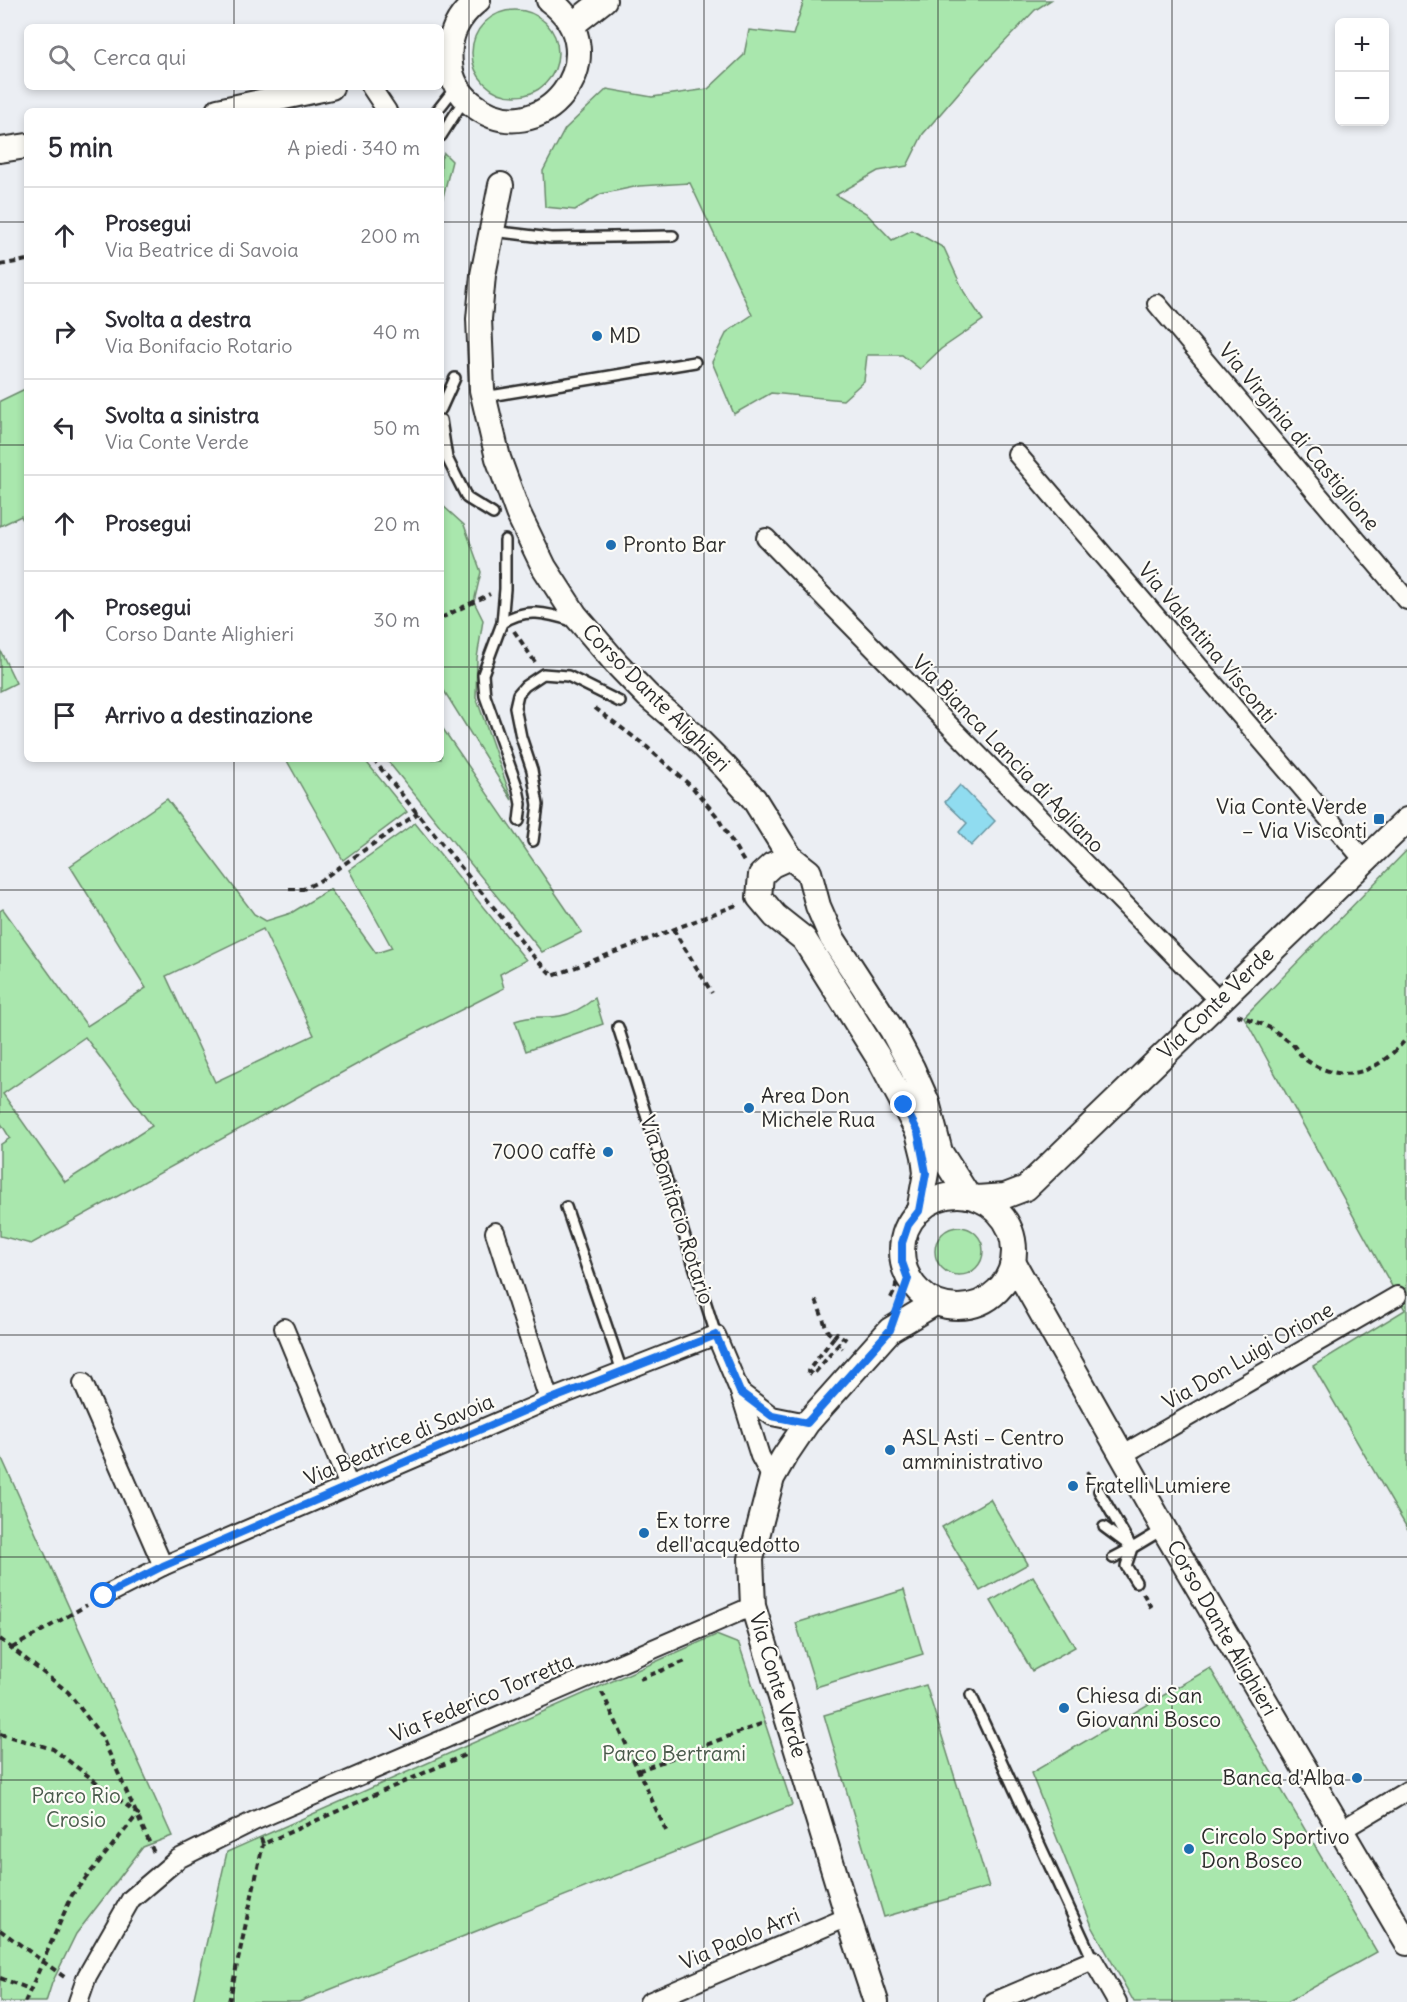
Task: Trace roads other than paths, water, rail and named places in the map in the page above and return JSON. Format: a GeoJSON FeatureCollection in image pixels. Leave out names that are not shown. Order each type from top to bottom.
{"type":"FeatureCollection","features":[{"type":"Feature","properties":{"kind":"street"},"geometry":{"type":"LineString","coordinates":[[478,0],[466,10],[454,28],[448,50],[453,82],[486,112],[511,119],[528,118],[546,110],[561,98],[572,82],[578,63],[578,44],[572,25],[563,12],[549,0]]}},
{"type":"Feature","properties":{"kind":"street"},"geometry":{"type":"LineString","coordinates":[[572,25],[604,0]]}},
{"type":"Feature","properties":{"kind":"street"},"geometry":{"type":"LineString","coordinates":[[232,108],[317,90]]}},
{"type":"Feature","properties":{"kind":"street"},"geometry":{"type":"LineString","coordinates":[[373,90],[385,108]]}},
{"type":"Feature","properties":{"kind":"street"},"geometry":{"type":"LineString","coordinates":[[0,150],[24,146]]}},
{"type":"Feature","properties":{"kind":"street","name":"Corso Dante Alighieri"},"geometry":{"type":"LineString","coordinates":[[501,185],[483,275],[479,319],[484,397],[498,458],[518,513],[544,567],[583,625],[624,672],[691,733],[754,799],[790,857],[809,872],[818,906],[832,938],[861,979],[902,1049],[927,1102],[940,1152],[973,1197]]}},
{"type":"Feature","properties":{"kind":"street","name":"Via Virginia di Castiglione"},"geometry":{"type":"LineString","coordinates":[[1157,304],[1407,600]]}},
{"type":"Feature","properties":{"kind":"street","name":"Via Valentina Visconti"},"geometry":{"type":"LineString","coordinates":[[1017,454],[1364,860]]}},
{"type":"Feature","properties":{"kind":"street","name":"Via Bianca Lancia di Agliano"},"geometry":{"type":"LineString","coordinates":[[766,538],[1218,1000]]}},
{"type":"Feature","properties":{"kind":"street","name":"Via Conte Verde"},"geometry":{"type":"LineString","coordinates":[[973,1197],[1005,1196],[1026,1188],[1218,1000],[1407,820]]}},
{"type":"Feature","properties":{"kind":"street"},"geometry":{"type":"LineString","coordinates":[[790,857],[772,865],[761,875],[759,897],[775,916],[804,939],[880,1060],[918,1132],[926,1173],[919,1211]]}},
{"type":"Feature","properties":{"kind":"street","name":"Via Conte Verde"},"geometry":{"type":"LineString","coordinates":[[1009,1226],[1020,1206],[1026,1188]]}},
{"type":"Feature","properties":{"kind":"street"},"geometry":{"type":"LineString","coordinates":[[950,1195],[973,1197],[990,1204],[1009,1226],[1015,1245],[1014,1264],[1003,1287],[994,1296],[980,1304],[965,1308],[935,1303],[920,1293],[898,1295],[902,1243],[908,1225],[919,1211],[933,1200],[950,1195]]}},
{"type":"Feature","properties":{"kind":"street"},"geometry":{"type":"LineString","coordinates":[[495,1232],[549,1400]]}},
{"type":"Feature","properties":{"kind":"street","name":"Corso Dante Alighieri"},"geometry":{"type":"LineString","coordinates":[[1014,1264],[1164,1529],[1407,1944]]}},
{"type":"Feature","properties":{"kind":"street","name":"Via Conte Verde"},"geometry":{"type":"LineString","coordinates":[[890,1330],[898,1295]]}},
{"type":"Feature","properties":{"kind":"street"},"geometry":{"type":"LineString","coordinates":[[994,1296],[1039,1311]]}},
{"type":"Feature","properties":{"kind":"street","name":"Via Don Luigi Orione"},"geometry":{"type":"LineString","coordinates":[[1122,1455],[1397,1296]]}},
{"type":"Feature","properties":{"kind":"street","name":"Via Conte Verde"},"geometry":{"type":"LineString","coordinates":[[876,2002],[753,1606],[751,1559],[772,1478],[807,1423],[890,1330],[935,1303]]}},
{"type":"Feature","properties":{"kind":"street"},"geometry":{"type":"LineString","coordinates":[[285,1328],[349,1486]]}},
{"type":"Feature","properties":{"kind":"street","name":"Via Beatrice di Savoia"},"geometry":{"type":"LineString","coordinates":[[104,1596],[163,1566],[549,1400],[716,1335]]}},
{"type":"Feature","properties":{"kind":"street","name":"Via Bonifacio Rotario"},"geometry":{"type":"LineString","coordinates":[[716,1335],[740,1392],[760,1456],[772,1478]]}},
{"type":"Feature","properties":{"kind":"street"},"geometry":{"type":"LineString","coordinates":[[83,1383],[163,1566]]}},
{"type":"Feature","properties":{"kind":"street"},"geometry":{"type":"LineString","coordinates":[[740,1392],[772,1416],[807,1423]]}},
{"type":"Feature","properties":{"kind":"street","name":"Via Federico Torretta"},"geometry":{"type":"LineString","coordinates":[[80,1996],[87,1976],[130,1899],[178,1859],[254,1821],[753,1606]]}},
{"type":"Feature","properties":{"kind":"street"},"geometry":{"type":"LineString","coordinates":[[1340,1831],[1407,1791]]}},
{"type":"Feature","properties":{"kind":"street","name":"Via Paolo Arri"},"geometry":{"type":"LineString","coordinates":[[649,2002],[848,1917]]}},
{"type":"Feature","properties":{"kind":"street"},"geometry":{"type":"LineString","coordinates":[[994,2002],[1093,1960],[1116,2002]]}},
{"type":"Feature","properties":{"kind":"lane"},"geometry":{"type":"LineString","coordinates":[[439,108],[453,82]]}},
{"type":"Feature","properties":{"kind":"lane"},"geometry":{"type":"LineString","coordinates":[[444,122],[453,82]]}},
{"type":"Feature","properties":{"kind":"lane"},"geometry":{"type":"LineString","coordinates":[[491,231],[551,238],[673,236]]}},
{"type":"Feature","properties":{"kind":"lane"},"geometry":{"type":"LineString","coordinates":[[484,397],[694,362]]}},
{"type":"Feature","properties":{"kind":"lane"},"geometry":{"type":"LineString","coordinates":[[444,402],[455,378]]}},
{"type":"Feature","properties":{"kind":"lane"},"geometry":{"type":"LineString","coordinates":[[444,439],[447,458],[467,498],[493,514]]}},
{"type":"Feature","properties":{"kind":"lane"},"geometry":{"type":"LineString","coordinates":[[505,540],[502,624],[483,674],[486,696],[518,789],[521,804],[519,821]]}},
{"type":"Feature","properties":{"kind":"lane"},"geometry":{"type":"LineString","coordinates":[[502,624],[514,616],[525,613],[547,613],[583,625]]}},
{"type":"Feature","properties":{"kind":"lane"},"geometry":{"type":"LineString","coordinates":[[533,840],[538,805],[532,770],[521,737],[515,707],[518,694],[525,686],[543,674],[565,676],[620,702]]}},
{"type":"Feature","properties":{"kind":"lane","name":"Via Bonifacio Rotario"},"geometry":{"type":"LineString","coordinates":[[618,1027],[716,1335]]}},
{"type":"Feature","properties":{"kind":"lane"},"geometry":{"type":"LineString","coordinates":[[566,1206],[622,1371]]}},
{"type":"Feature","properties":{"kind":"lane"},"geometry":{"type":"LineString","coordinates":[[1099,1491],[1132,1548],[1126,1566],[1136,1582]]}},
{"type":"Feature","properties":{"kind":"lane"},"geometry":{"type":"LineString","coordinates":[[1104,1527],[1132,1548]]}},
{"type":"Feature","properties":{"kind":"lane"},"geometry":{"type":"LineString","coordinates":[[1113,1558],[1164,1529]]}},
{"type":"Feature","properties":{"kind":"lane"},"geometry":{"type":"LineString","coordinates":[[971,1695],[1093,1960]]}},
{"type":"Feature","properties":{"kind":"water"},"geometry":{"type":"Polygon","coordinates":[[[960,785],[995,821],[971,846],[959,832],[967,823],[945,802],[960,785]]]}},
{"type":"Feature","properties":{"kind":"place","name":"MD"},"geometry":{"type":"Point","coordinates":[597,336]}},
{"type":"Feature","properties":{"kind":"place","name":"Pronto Bar"},"geometry":{"type":"Point","coordinates":[611,545]}},
{"type":"Feature","properties":{"kind":"place","name":"Via Conte Verde – Via Visconti"},"geometry":{"type":"Point","coordinates":[1379,819]}},
{"type":"Feature","properties":{"kind":"place","name":"Area Don Michele Rua"},"geometry":{"type":"Point","coordinates":[749,1108]}},
{"type":"Feature","properties":{"kind":"place","name":"7000 caffè"},"geometry":{"type":"Point","coordinates":[608,1152]}},
{"type":"Feature","properties":{"kind":"place","name":"ASL Asti – Centro amministrativo"},"geometry":{"type":"Point","coordinates":[890,1450]}},
{"type":"Feature","properties":{"kind":"place","name":"Fratelli Lumiere"},"geometry":{"type":"Point","coordinates":[1073,1486]}},
{"type":"Feature","properties":{"kind":"place","name":"Ex torre dell'acquedotto"},"geometry":{"type":"Point","coordinates":[644,1533]}},
{"type":"Feature","properties":{"kind":"place","name":"Chiesa di San Giovanni Bosco"},"geometry":{"type":"Point","coordinates":[1064,1708]}},
{"type":"Feature","properties":{"kind":"place","name":"Banca d'Alba"},"geometry":{"type":"Point","coordinates":[1357,1778]}},
{"type":"Feature","properties":{"kind":"place","name":"Circolo Sportivo Don Bosco"},"geometry":{"type":"Point","coordinates":[1189,1849]}},
{"type":"Feature","properties":{"kind":"park label","name":"Parco Bertrami"},"geometry":{"type":"Point","coordinates":[674,1754]}},
{"type":"Feature","properties":{"kind":"park label","name":"Parco Rio Crosio"},"geometry":{"type":"Point","coordinates":[76,1808]}}]}
